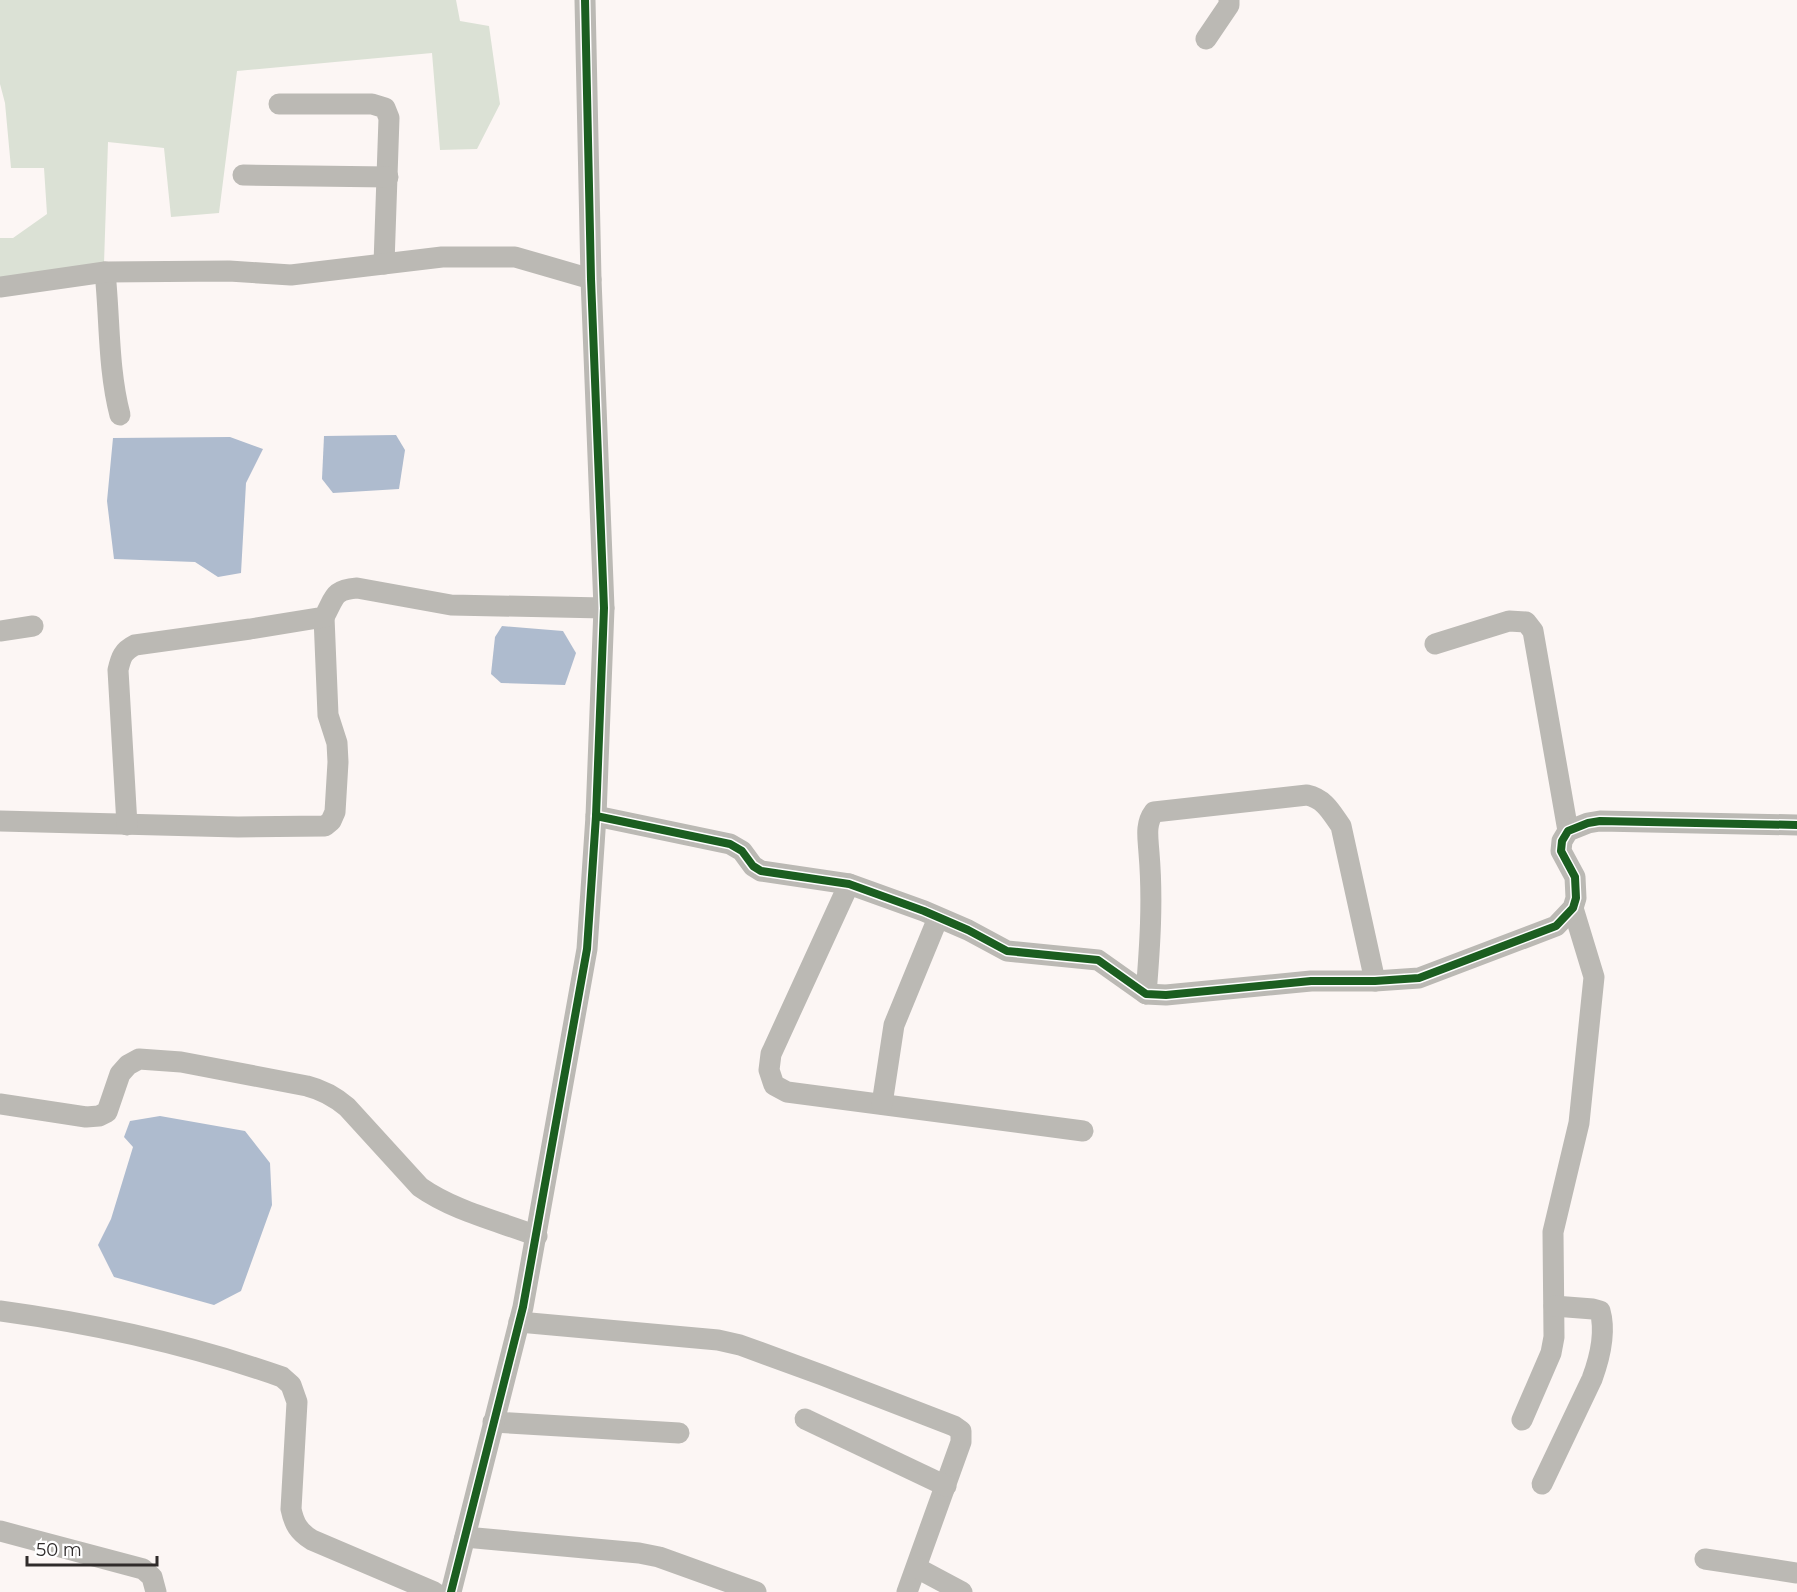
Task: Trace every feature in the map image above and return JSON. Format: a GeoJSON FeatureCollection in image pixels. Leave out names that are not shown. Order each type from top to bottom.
{"type":"FeatureCollection","features":[{"type":"Feature","properties":{"kind":"street"},"geometry":{"type":"LineString","coordinates":[[451,1592],[519,1322],[537,1236],[585,956],[596,816],[604,608],[591,279],[585,0]]}},
{"type":"Feature","properties":{"kind":"street"},"geometry":{"type":"LineString","coordinates":[[1206,39],[1229,5],[1229,0]]}},
{"type":"Feature","properties":{"kind":"street"},"geometry":{"type":"LineString","coordinates":[[279,104],[372,104],[385,108],[389,118],[384,264]]}},
{"type":"Feature","properties":{"kind":"street"},"geometry":{"type":"LineString","coordinates":[[243,175],[388,177]]}},
{"type":"Feature","properties":{"kind":"street"},"geometry":{"type":"LineString","coordinates":[[0,287],[105,272],[230,271],[291,275],[442,257],[515,257],[591,279]]}},
{"type":"Feature","properties":{"kind":"street"},"geometry":{"type":"LineString","coordinates":[[105,272],[114,394],[120,416]]}},
{"type":"Feature","properties":{"kind":"street"},"geometry":{"type":"LineString","coordinates":[[0,821],[127,825],[325,826],[331,821],[334,812],[338,743],[328,715],[324,617],[335,594],[346,589],[357,588],[451,605],[604,608]]}},
{"type":"Feature","properties":{"kind":"street"},"geometry":{"type":"LineString","coordinates":[[127,825],[118,670],[126,649],[135,645],[324,617]]}},
{"type":"Feature","properties":{"kind":"street"},"geometry":{"type":"LineString","coordinates":[[1435,644],[1509,621],[1526,622],[1533,631],[1568,831]]}},
{"type":"Feature","properties":{"kind":"street"},"geometry":{"type":"LineString","coordinates":[[0,631],[33,626]]}},
{"type":"Feature","properties":{"kind":"street"},"geometry":{"type":"LineString","coordinates":[[1146,994],[1152,915],[1148,834],[1149,819],[1154,812],[1307,795],[1318,798],[1328,806],[1341,826],[1375,981]]}},
{"type":"Feature","properties":{"kind":"street"},"geometry":{"type":"LineString","coordinates":[[596,816],[730,844],[742,850],[753,866],[761,871],[849,884],[968,930],[1007,951],[1098,960],[1146,994],[1166,995],[1311,981],[1419,978],[1556,926],[1574,908]]}},
{"type":"Feature","properties":{"kind":"street"},"geometry":{"type":"LineString","coordinates":[[1522,1420],[1551,1353],[1554,1337],[1553,1232],[1580,1123],[1593,977],[1574,908],[1575,877],[1561,851],[1562,841],[1568,831],[1600,821],[1797,825]]}},
{"type":"Feature","properties":{"kind":"street"},"geometry":{"type":"LineString","coordinates":[[849,884],[771,1054],[769,1070],[774,1085],[787,1092],[1083,1131]]}},
{"type":"Feature","properties":{"kind":"street"},"geometry":{"type":"LineString","coordinates":[[882,1104],[894,1025],[938,918]]}},
{"type":"Feature","properties":{"kind":"street"},"geometry":{"type":"LineString","coordinates":[[0,1104],[86,1117],[99,1116],[106,1112],[120,1074],[128,1065],[139,1059],[181,1062],[307,1086],[323,1090],[347,1107],[430,1195],[537,1236]]}},
{"type":"Feature","properties":{"kind":"street"},"geometry":{"type":"LineString","coordinates":[[1542,1484],[1597,1366],[1603,1321],[1600,1311],[1554,1306]]}},
{"type":"Feature","properties":{"kind":"street"},"geometry":{"type":"LineString","coordinates":[[0,1311],[124,1331],[282,1377],[291,1385],[297,1402],[291,1509],[294,1521],[301,1533],[312,1540],[434,1592]]}},
{"type":"Feature","properties":{"kind":"street"},"geometry":{"type":"LineString","coordinates":[[519,1322],[718,1340],[740,1345],[954,1426],[961,1431],[961,1442],[907,1592]]}},
{"type":"Feature","properties":{"kind":"street"},"geometry":{"type":"LineString","coordinates":[[805,1419],[946,1486]]}},
{"type":"Feature","properties":{"kind":"street"},"geometry":{"type":"LineString","coordinates":[[493,1422],[678,1433]]}},
{"type":"Feature","properties":{"kind":"street"},"geometry":{"type":"LineString","coordinates":[[0,1531],[143,1569],[152,1577],[156,1592]]}},
{"type":"Feature","properties":{"kind":"street"},"geometry":{"type":"LineString","coordinates":[[465,1537],[639,1553],[659,1557],[756,1592]]}},
{"type":"Feature","properties":{"kind":"street"},"geometry":{"type":"LineString","coordinates":[[1705,1559],[1797,1573]]}},
{"type":"Feature","properties":{"kind":"street"},"geometry":{"type":"LineString","coordinates":[[917,1568],[962,1592]]}},
{"type":"Feature","properties":{"kind":"shaded area"},"geometry":{"type":"Polygon","coordinates":[[[0,0],[456,0],[460,21],[489,26],[500,104],[477,149],[440,150],[432,53],[237,71],[219,213],[171,217],[164,148],[108,142],[104,264],[0,279],[0,238],[13,238],[47,214],[44,168],[11,168],[5,103],[0,84],[0,0]]]}},
{"type":"Feature","properties":{"kind":"water"},"geometry":{"type":"Polygon","coordinates":[[[396,435],[405,450],[399,489],[333,493],[322,479],[324,436],[396,435]]]}},
{"type":"Feature","properties":{"kind":"water"},"geometry":{"type":"Polygon","coordinates":[[[230,437],[263,449],[246,483],[241,573],[218,577],[195,562],[114,559],[107,501],[113,438],[230,437]]]}},
{"type":"Feature","properties":{"kind":"water"},"geometry":{"type":"Polygon","coordinates":[[[502,626],[563,631],[576,653],[565,685],[501,683],[491,674],[495,637],[502,626]]]}},
{"type":"Feature","properties":{"kind":"water"},"geometry":{"type":"Polygon","coordinates":[[[160,1116],[245,1131],[270,1163],[272,1205],[241,1291],[214,1305],[114,1277],[98,1245],[111,1219],[133,1147],[124,1137],[130,1121],[160,1116]]]}},
{"type":"Feature","properties":{"kind":"cycle path"},"geometry":{"type":"LineString","coordinates":[[451,1592],[523,1307],[587,949],[596,816],[604,608],[591,279],[585,0]]}},
{"type":"Feature","properties":{"kind":"cycle path"},"geometry":{"type":"LineString","coordinates":[[596,816],[730,844],[742,851],[753,866],[761,871],[849,884],[924,911],[968,930],[1007,951],[1098,960],[1146,994],[1166,995],[1311,981],[1419,978],[1556,926],[1573,908],[1576,898],[1575,877],[1561,851],[1562,841],[1568,831],[1588,823],[1600,821],[1797,825]]}}]}
